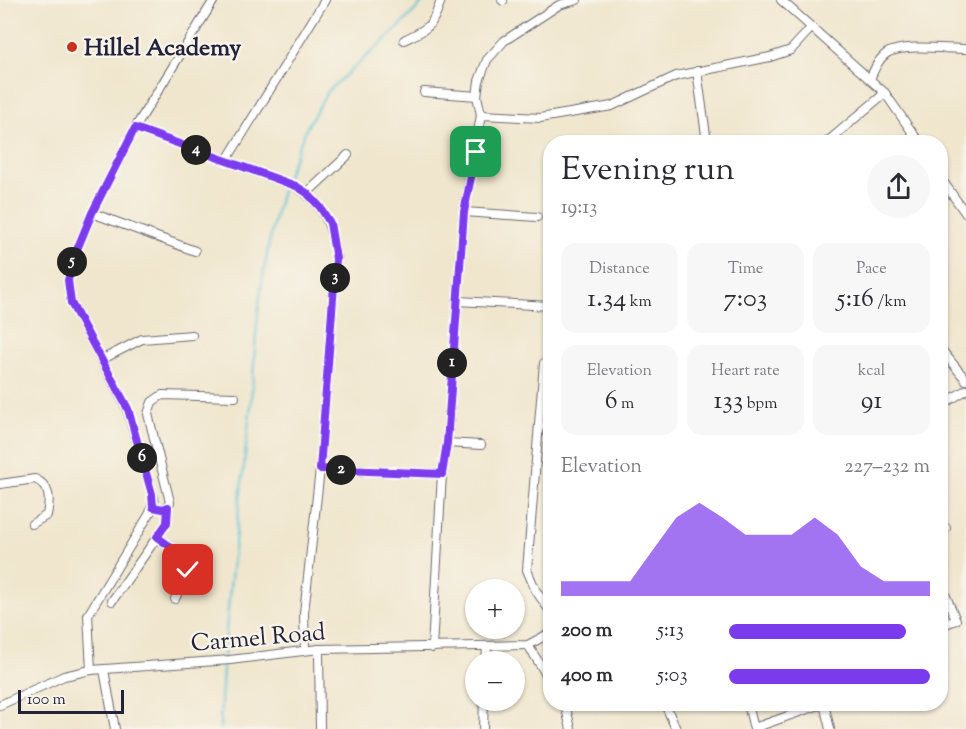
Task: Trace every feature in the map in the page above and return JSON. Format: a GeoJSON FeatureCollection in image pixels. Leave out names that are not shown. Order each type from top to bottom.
{"type":"FeatureCollection","features":[{"type":"Feature","properties":{"kind":"street"},"geometry":{"type":"LineString","coordinates":[[91,670],[88,615],[153,507],[152,494],[128,409],[71,303],[68,292],[70,266],[92,213],[135,128],[214,0]]}},
{"type":"Feature","properties":{"kind":"street"},"geometry":{"type":"LineString","coordinates":[[226,160],[325,0]]}},
{"type":"Feature","properties":{"kind":"street"},"geometry":{"type":"LineString","coordinates":[[404,40],[428,28],[435,18],[441,0]]}},
{"type":"Feature","properties":{"kind":"street"},"geometry":{"type":"LineString","coordinates":[[432,648],[442,474],[447,443],[464,212],[481,115],[477,96],[479,81],[487,60],[504,41],[552,9],[577,0]]}},
{"type":"Feature","properties":{"kind":"street"},"geometry":{"type":"LineString","coordinates":[[781,0],[885,93],[914,135]]}},
{"type":"Feature","properties":{"kind":"street"},"geometry":{"type":"LineString","coordinates":[[481,115],[540,118],[612,106],[676,76],[770,57],[791,50],[811,28]]}},
{"type":"Feature","properties":{"kind":"street"},"geometry":{"type":"LineString","coordinates":[[870,79],[878,62],[888,52],[912,48],[966,49]]}},
{"type":"Feature","properties":{"kind":"street"},"geometry":{"type":"LineString","coordinates":[[697,70],[706,135]]}},
{"type":"Feature","properties":{"kind":"street"},"geometry":{"type":"LineString","coordinates":[[424,92],[477,96]]}},
{"type":"Feature","properties":{"kind":"street"},"geometry":{"type":"LineString","coordinates":[[834,135],[885,93]]}},
{"type":"Feature","properties":{"kind":"street"},"geometry":{"type":"LineString","coordinates":[[135,128],[296,186],[307,193],[320,207],[330,223],[336,259],[320,469],[304,613],[305,650]]}},
{"type":"Feature","properties":{"kind":"street"},"geometry":{"type":"LineString","coordinates":[[307,193],[348,155]]}},
{"type":"Feature","properties":{"kind":"street"},"geometry":{"type":"LineString","coordinates":[[948,188],[966,214]]}},
{"type":"Feature","properties":{"kind":"street"},"geometry":{"type":"LineString","coordinates":[[464,212],[537,217]]}},
{"type":"Feature","properties":{"kind":"street"},"geometry":{"type":"LineString","coordinates":[[92,213],[195,251]]}},
{"type":"Feature","properties":{"kind":"street"},"geometry":{"type":"LineString","coordinates":[[457,301],[543,306]]}},
{"type":"Feature","properties":{"kind":"street"},"geometry":{"type":"LineString","coordinates":[[101,360],[142,339],[192,335]]}},
{"type":"Feature","properties":{"kind":"street"},"geometry":{"type":"LineString","coordinates":[[948,358],[966,380]]}},
{"type":"Feature","properties":{"kind":"street"},"geometry":{"type":"LineString","coordinates":[[543,376],[527,570],[543,601]]}},
{"type":"Feature","properties":{"kind":"street"},"geometry":{"type":"LineString","coordinates":[[948,401],[966,390]]}},
{"type":"Feature","properties":{"kind":"street"},"geometry":{"type":"LineString","coordinates":[[112,601],[167,523],[170,502],[148,414],[152,402],[162,395],[235,397]]}},
{"type":"Feature","properties":{"kind":"street"},"geometry":{"type":"LineString","coordinates":[[447,443],[481,444]]}},
{"type":"Feature","properties":{"kind":"street"},"geometry":{"type":"LineString","coordinates":[[320,469],[442,474]]}},
{"type":"Feature","properties":{"kind":"street"},"geometry":{"type":"LineString","coordinates":[[0,484],[35,479],[44,485],[50,500],[47,515],[32,524]]}},
{"type":"Feature","properties":{"kind":"street"},"geometry":{"type":"LineString","coordinates":[[153,507],[163,509],[168,507]]}},
{"type":"Feature","properties":{"kind":"street"},"geometry":{"type":"LineString","coordinates":[[157,537],[183,555],[188,562],[188,570],[175,599]]}},
{"type":"Feature","properties":{"kind":"street"},"geometry":{"type":"LineString","coordinates":[[948,601],[956,620],[948,624]]}},
{"type":"Feature","properties":{"kind":"street"},"geometry":{"type":"LineString","coordinates":[[543,637],[528,645],[543,670]]}},
{"type":"Feature","properties":{"kind":"street","name":"Carmel Road"},"geometry":{"type":"LineString","coordinates":[[0,705],[64,676],[91,670],[230,660],[319,649],[528,645]]}},
{"type":"Feature","properties":{"kind":"street"},"geometry":{"type":"LineString","coordinates":[[487,647],[487,651]]}},
{"type":"Feature","properties":{"kind":"street"},"geometry":{"type":"LineString","coordinates":[[319,649],[320,729]]}},
{"type":"Feature","properties":{"kind":"street"},"geometry":{"type":"LineString","coordinates":[[104,670],[115,729]]}},
{"type":"Feature","properties":{"kind":"street"},"geometry":{"type":"LineString","coordinates":[[483,729],[484,711]]}},
{"type":"Feature","properties":{"kind":"street"},"geometry":{"type":"LineString","coordinates":[[567,711],[571,729]]}},
{"type":"Feature","properties":{"kind":"street"},"geometry":{"type":"LineString","coordinates":[[668,711],[676,729]]}},
{"type":"Feature","properties":{"kind":"street"},"geometry":{"type":"LineString","coordinates":[[750,711],[754,728],[803,711]]}},
{"type":"Feature","properties":{"kind":"street"},"geometry":{"type":"LineString","coordinates":[[825,711],[830,729]]}},
{"type":"Feature","properties":{"kind":"waterway"},"geometry":{"type":"LineString","coordinates":[[286,178],[307,127],[328,91],[399,27],[425,0]]}},
{"type":"Feature","properties":{"kind":"waterway"},"geometry":{"type":"LineString","coordinates":[[220,729],[228,613],[259,307],[266,257],[282,190]]}},
{"type":"Feature","properties":{"kind":"place","name":"Hillel Academy"},"geometry":{"type":"Point","coordinates":[72,47]}},
{"type":"Feature","properties":{"kind":"route"},"geometry":{"type":"LineString","coordinates":[[188,570],[186,558],[157,537],[167,523],[168,507],[163,509],[153,507],[154,500],[128,409],[71,303],[68,292],[70,266],[92,213],[135,128],[296,186],[307,193],[320,207],[330,223],[336,259],[320,469],[442,474],[447,443],[464,212],[476,152]]}}]}
